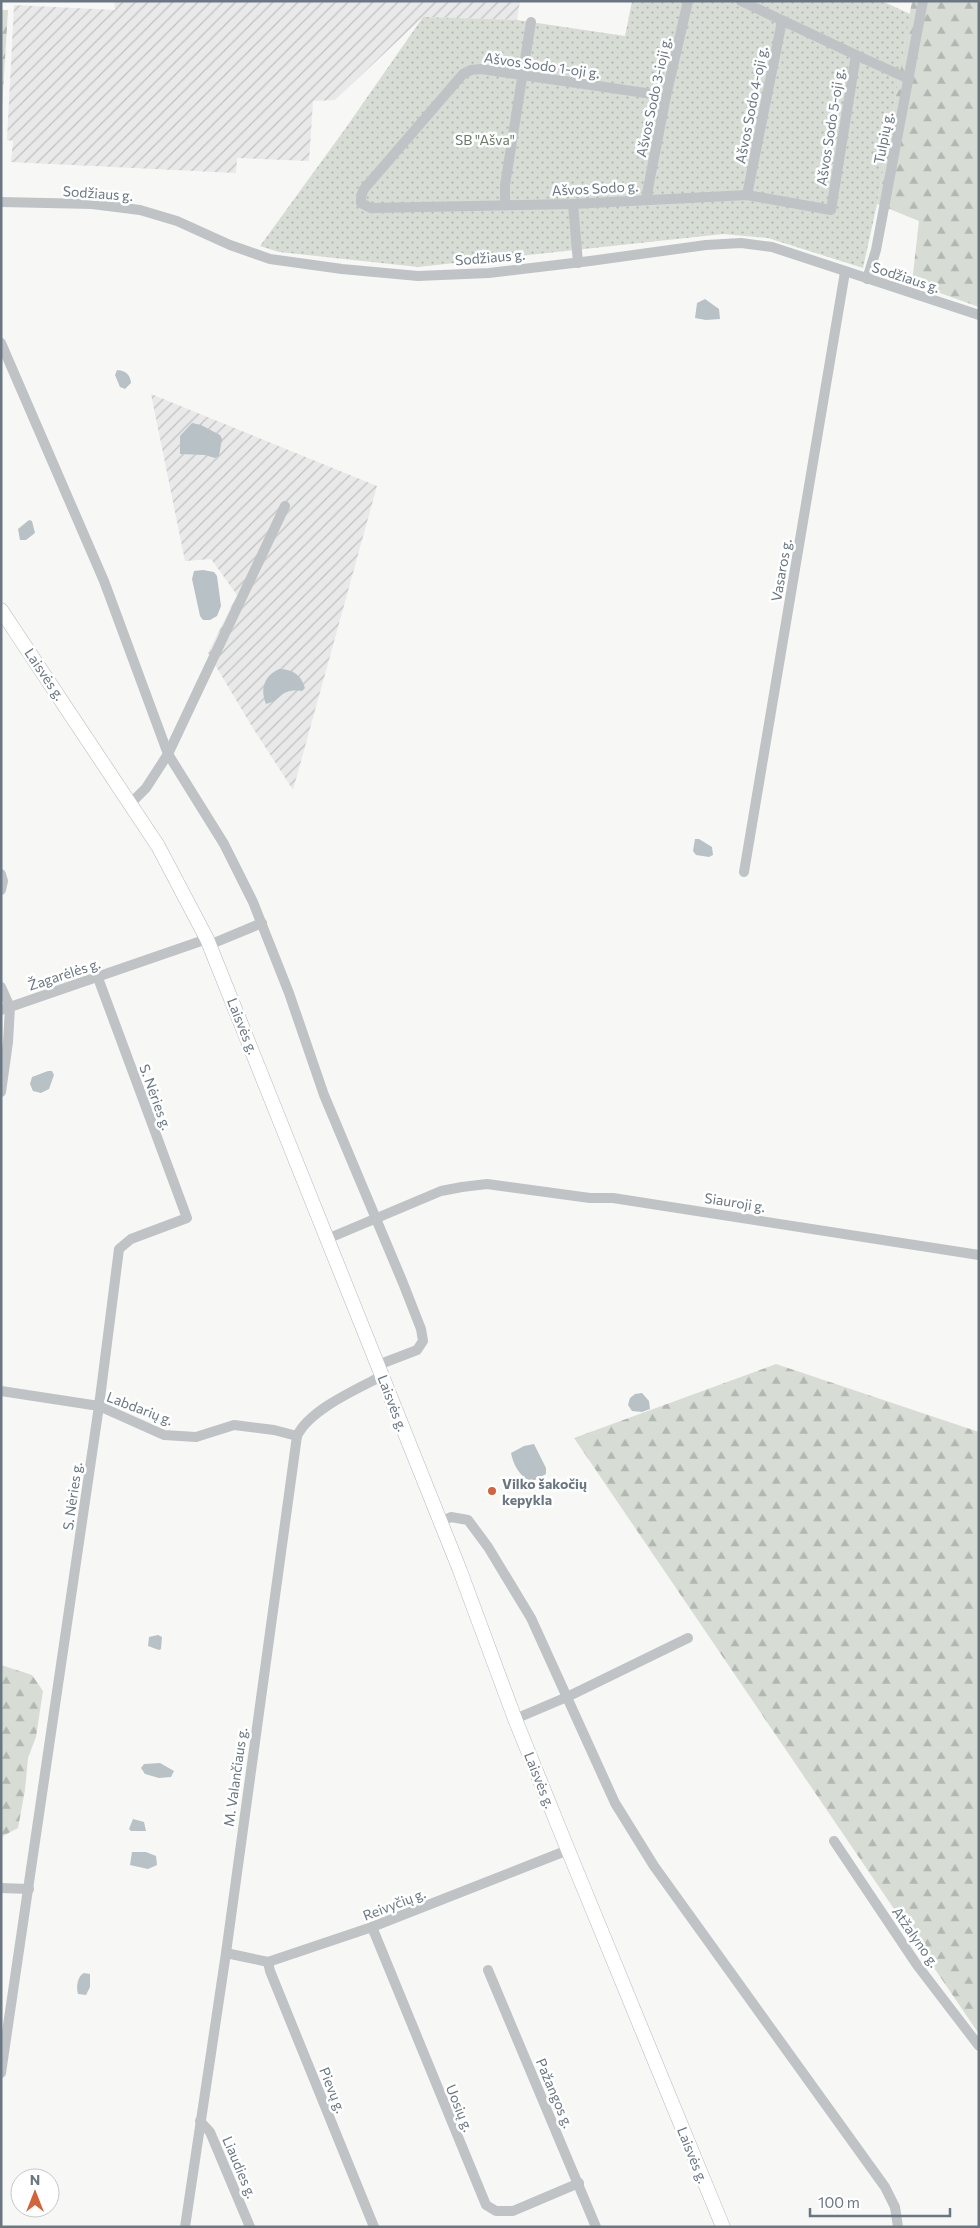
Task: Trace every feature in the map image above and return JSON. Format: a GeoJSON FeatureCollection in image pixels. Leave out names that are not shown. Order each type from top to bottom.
{"type":"FeatureCollection","features":[{"type":"Feature","properties":{"kind":"main road","name":"Laisvės g."},"geometry":{"type":"LineString","coordinates":[[1,610],[131,803],[178,881],[208,942],[440,1522],[515,1719],[723,2227]]}},
{"type":"Feature","properties":{"kind":"street","name":"Ašvos Sodo 3-ioji g."},"geometry":{"type":"LineString","coordinates":[[646,199],[666,96],[688,1]]}},
{"type":"Feature","properties":{"kind":"street","name":"Ašvos Sodo 5-oji g."},"geometry":{"type":"LineString","coordinates":[[741,1],[856,55],[831,210]]}},
{"type":"Feature","properties":{"kind":"street","name":"Tulpių g."},"geometry":{"type":"LineString","coordinates":[[867,279],[876,250],[923,1]]}},
{"type":"Feature","properties":{"kind":"street","name":"Ašvos Sodo 4-oji g."},"geometry":{"type":"LineString","coordinates":[[747,195],[782,20]]}},
{"type":"Feature","properties":{"kind":"street"},"geometry":{"type":"LineString","coordinates":[[505,204],[505,185],[531,22]]}},
{"type":"Feature","properties":{"kind":"street"},"geometry":{"type":"LineString","coordinates":[[856,55],[909,79]]}},
{"type":"Feature","properties":{"kind":"street","name":"Ašvos Sodo 1-oji g."},"geometry":{"type":"LineString","coordinates":[[361,203],[364,189],[463,74],[471,70],[481,69],[666,96]]}},
{"type":"Feature","properties":{"kind":"street","name":"Ašvos Sodo g."},"geometry":{"type":"LineString","coordinates":[[361,203],[371,208],[573,204],[747,195],[831,210]]}},
{"type":"Feature","properties":{"kind":"street","name":"Sodžiaus g."},"geometry":{"type":"LineString","coordinates":[[1,202],[92,204],[140,210],[177,222],[230,245],[270,259],[342,269],[418,276],[489,273],[706,245],[741,244],[772,247],[979,315]]}},
{"type":"Feature","properties":{"kind":"street"},"geometry":{"type":"LineString","coordinates":[[573,204],[578,262]]}},
{"type":"Feature","properties":{"kind":"street","name":"Vasaros g."},"geometry":{"type":"LineString","coordinates":[[744,872],[846,272]]}},
{"type":"Feature","properties":{"kind":"street"},"geometry":{"type":"LineString","coordinates":[[1,343],[104,581],[168,754],[224,844],[262,923],[289,993],[324,1095],[404,1283],[420,1329],[422,1341],[417,1350],[380,1371],[312,1417],[301,1428],[297,1436]]}},
{"type":"Feature","properties":{"kind":"street"},"geometry":{"type":"LineString","coordinates":[[131,803],[146,788],[168,754],[285,506]]}},
{"type":"Feature","properties":{"kind":"street"},"geometry":{"type":"LineString","coordinates":[[1,874],[3,881],[1,890]]}},
{"type":"Feature","properties":{"kind":"street","name":"Žagarėlės g."},"geometry":{"type":"LineString","coordinates":[[6,1008],[262,923]]}},
{"type":"Feature","properties":{"kind":"street","name":"S. Nėries g."},"geometry":{"type":"LineString","coordinates":[[1,2073],[99,1406],[119,1249],[131,1240],[186,1218],[98,978]]}},
{"type":"Feature","properties":{"kind":"street"},"geometry":{"type":"LineString","coordinates":[[1,987],[6,1008],[8,1042],[1,1092]]}},
{"type":"Feature","properties":{"kind":"street","name":"Siauroji g."},"geometry":{"type":"LineString","coordinates":[[327,1238],[441,1191],[487,1184],[590,1198],[612,1198],[979,1255]]}},
{"type":"Feature","properties":{"kind":"street","name":"Labdarių g."},"geometry":{"type":"LineString","coordinates":[[1,1391],[99,1406],[164,1435],[196,1437],[234,1425],[274,1430],[297,1436]]}},
{"type":"Feature","properties":{"kind":"street","name":"M. Valančiaus g."},"geometry":{"type":"LineString","coordinates":[[185,2227],[226,1953],[297,1436]]}},
{"type":"Feature","properties":{"kind":"street"},"geometry":{"type":"LineString","coordinates":[[440,1522],[451,1517],[459,1517],[468,1520],[474,1527],[531,1618],[615,1804],[626,1823],[654,1866],[885,2187],[895,2207],[898,2227]]}},
{"type":"Feature","properties":{"kind":"street"},"geometry":{"type":"LineString","coordinates":[[515,1719],[567,1697],[688,1638]]}},
{"type":"Feature","properties":{"kind":"street","name":"Atžalyno g."},"geometry":{"type":"LineString","coordinates":[[834,1841],[917,1965],[979,2046]]}},
{"type":"Feature","properties":{"kind":"street","name":"Reivyčių g."},"geometry":{"type":"LineString","coordinates":[[268,1962],[372,1928],[568,1850]]}},
{"type":"Feature","properties":{"kind":"street"},"geometry":{"type":"LineString","coordinates":[[1,1888],[29,1889]]}},
{"type":"Feature","properties":{"kind":"street","name":"Uosių g."},"geometry":{"type":"LineString","coordinates":[[372,1928],[486,2205],[496,2211],[512,2211],[579,2183]]}},
{"type":"Feature","properties":{"kind":"street"},"geometry":{"type":"LineString","coordinates":[[226,1953],[268,1962]]}},
{"type":"Feature","properties":{"kind":"street","name":"Pievų g."},"geometry":{"type":"LineString","coordinates":[[268,1962],[374,2227]]}},
{"type":"Feature","properties":{"kind":"street","name":"Pažangos g."},"geometry":{"type":"LineString","coordinates":[[488,1970],[596,2227]]}},
{"type":"Feature","properties":{"kind":"street","name":"Liaudies g."},"geometry":{"type":"LineString","coordinates":[[200,2121],[210,2132],[250,2227]]}},
{"type":"Feature","properties":{"kind":"shaded area"},"geometry":{"type":"Polygon","coordinates":[[[114,1],[520,1],[517,20],[423,17],[335,100],[313,101],[309,161],[237,158],[236,173],[11,162],[13,141],[7,140],[14,5],[115,10],[114,1]]]}},
{"type":"Feature","properties":{"kind":"shaded area"},"geometry":{"type":"Polygon","coordinates":[[[705,299],[719,309],[720,319],[706,320],[695,318],[697,303],[705,299]]]}},
{"type":"Feature","properties":{"kind":"shaded area"},"geometry":{"type":"Polygon","coordinates":[[[117,370],[126,372],[130,378],[131,383],[125,389],[120,387],[115,375],[117,370]]]}},
{"type":"Feature","properties":{"kind":"shaded area"},"geometry":{"type":"Polygon","coordinates":[[[151,394],[377,486],[293,790],[208,653],[237,595],[211,559],[185,561],[151,394]]]}},
{"type":"Feature","properties":{"kind":"shaded area"},"geometry":{"type":"Polygon","coordinates":[[[192,423],[201,425],[220,435],[222,439],[219,456],[215,458],[205,455],[180,454],[180,436],[192,423]]]}},
{"type":"Feature","properties":{"kind":"shaded area"},"geometry":{"type":"Polygon","coordinates":[[[29,520],[32,521],[35,533],[26,540],[20,540],[18,529],[29,520]]]}},
{"type":"Feature","properties":{"kind":"shaded area"},"geometry":{"type":"Polygon","coordinates":[[[194,571],[214,572],[217,576],[221,606],[217,616],[210,620],[203,620],[200,616],[192,579],[194,571]]]}},
{"type":"Feature","properties":{"kind":"shaded area"},"geometry":{"type":"Polygon","coordinates":[[[279,669],[288,670],[296,674],[305,688],[302,691],[289,691],[266,704],[263,693],[265,684],[270,675],[279,669]]]}},
{"type":"Feature","properties":{"kind":"shaded area"},"geometry":{"type":"Polygon","coordinates":[[[695,839],[699,839],[712,847],[713,855],[709,857],[696,855],[693,851],[695,839]]]}},
{"type":"Feature","properties":{"kind":"shaded area"},"geometry":{"type":"Polygon","coordinates":[[[52,1071],[54,1075],[49,1089],[41,1093],[33,1091],[30,1084],[32,1077],[52,1071]]]}},
{"type":"Feature","properties":{"kind":"shaded area"},"geometry":{"type":"Polygon","coordinates":[[[642,1393],[649,1401],[650,1409],[642,1412],[632,1411],[628,1405],[630,1398],[635,1394],[642,1393]]]}},
{"type":"Feature","properties":{"kind":"shaded area"},"geometry":{"type":"Polygon","coordinates":[[[534,1444],[546,1468],[546,1474],[533,1481],[521,1475],[511,1453],[524,1446],[534,1444]]]}},
{"type":"Feature","properties":{"kind":"shaded area"},"geometry":{"type":"Polygon","coordinates":[[[158,1635],[162,1637],[161,1649],[159,1650],[148,1646],[149,1637],[158,1635]]]}},
{"type":"Feature","properties":{"kind":"shaded area"},"geometry":{"type":"Polygon","coordinates":[[[160,1763],[174,1771],[171,1777],[159,1778],[145,1774],[141,1768],[144,1764],[160,1763]]]}},
{"type":"Feature","properties":{"kind":"shaded area"},"geometry":{"type":"Polygon","coordinates":[[[133,1819],[144,1822],[146,1831],[131,1831],[129,1829],[133,1819]]]}},
{"type":"Feature","properties":{"kind":"shaded area"},"geometry":{"type":"Polygon","coordinates":[[[132,1852],[146,1852],[156,1856],[157,1865],[148,1869],[130,1865],[132,1852]]]}},
{"type":"Feature","properties":{"kind":"shaded area"},"geometry":{"type":"Polygon","coordinates":[[[84,1973],[90,1974],[90,1987],[86,1995],[78,1994],[77,1989],[78,1979],[84,1973]]]}},
{"type":"Feature","properties":{"kind":"green space","name":"SB \"Ašva\""},"geometry":{"type":"Polygon","coordinates":[[[632,1],[882,1],[910,14],[877,204],[863,268],[768,238],[723,234],[418,267],[279,252],[260,246],[423,17],[517,20],[625,36],[632,1]]]}},
{"type":"Feature","properties":{"kind":"green space"},"geometry":{"type":"Polygon","coordinates":[[[912,1],[979,1],[979,307],[912,283],[919,221],[877,204],[912,1]]]}},
{"type":"Feature","properties":{"kind":"green space"},"geometry":{"type":"Polygon","coordinates":[[[1,10],[8,10],[1,125],[1,10]]]}},
{"type":"Feature","properties":{"kind":"green space"},"geometry":{"type":"Polygon","coordinates":[[[776,1364],[979,1432],[979,2034],[574,1438],[776,1364]]]}},
{"type":"Feature","properties":{"kind":"green space"},"geometry":{"type":"Polygon","coordinates":[[[1,1665],[32,1675],[43,1691],[36,1737],[28,1758],[25,1790],[18,1828],[1,1837],[1,1665]]]}},
{"type":"Feature","properties":{"kind":"place","name":"Vilko šakočių kepykla"},"geometry":{"type":"Point","coordinates":[492,1491]}}]}
